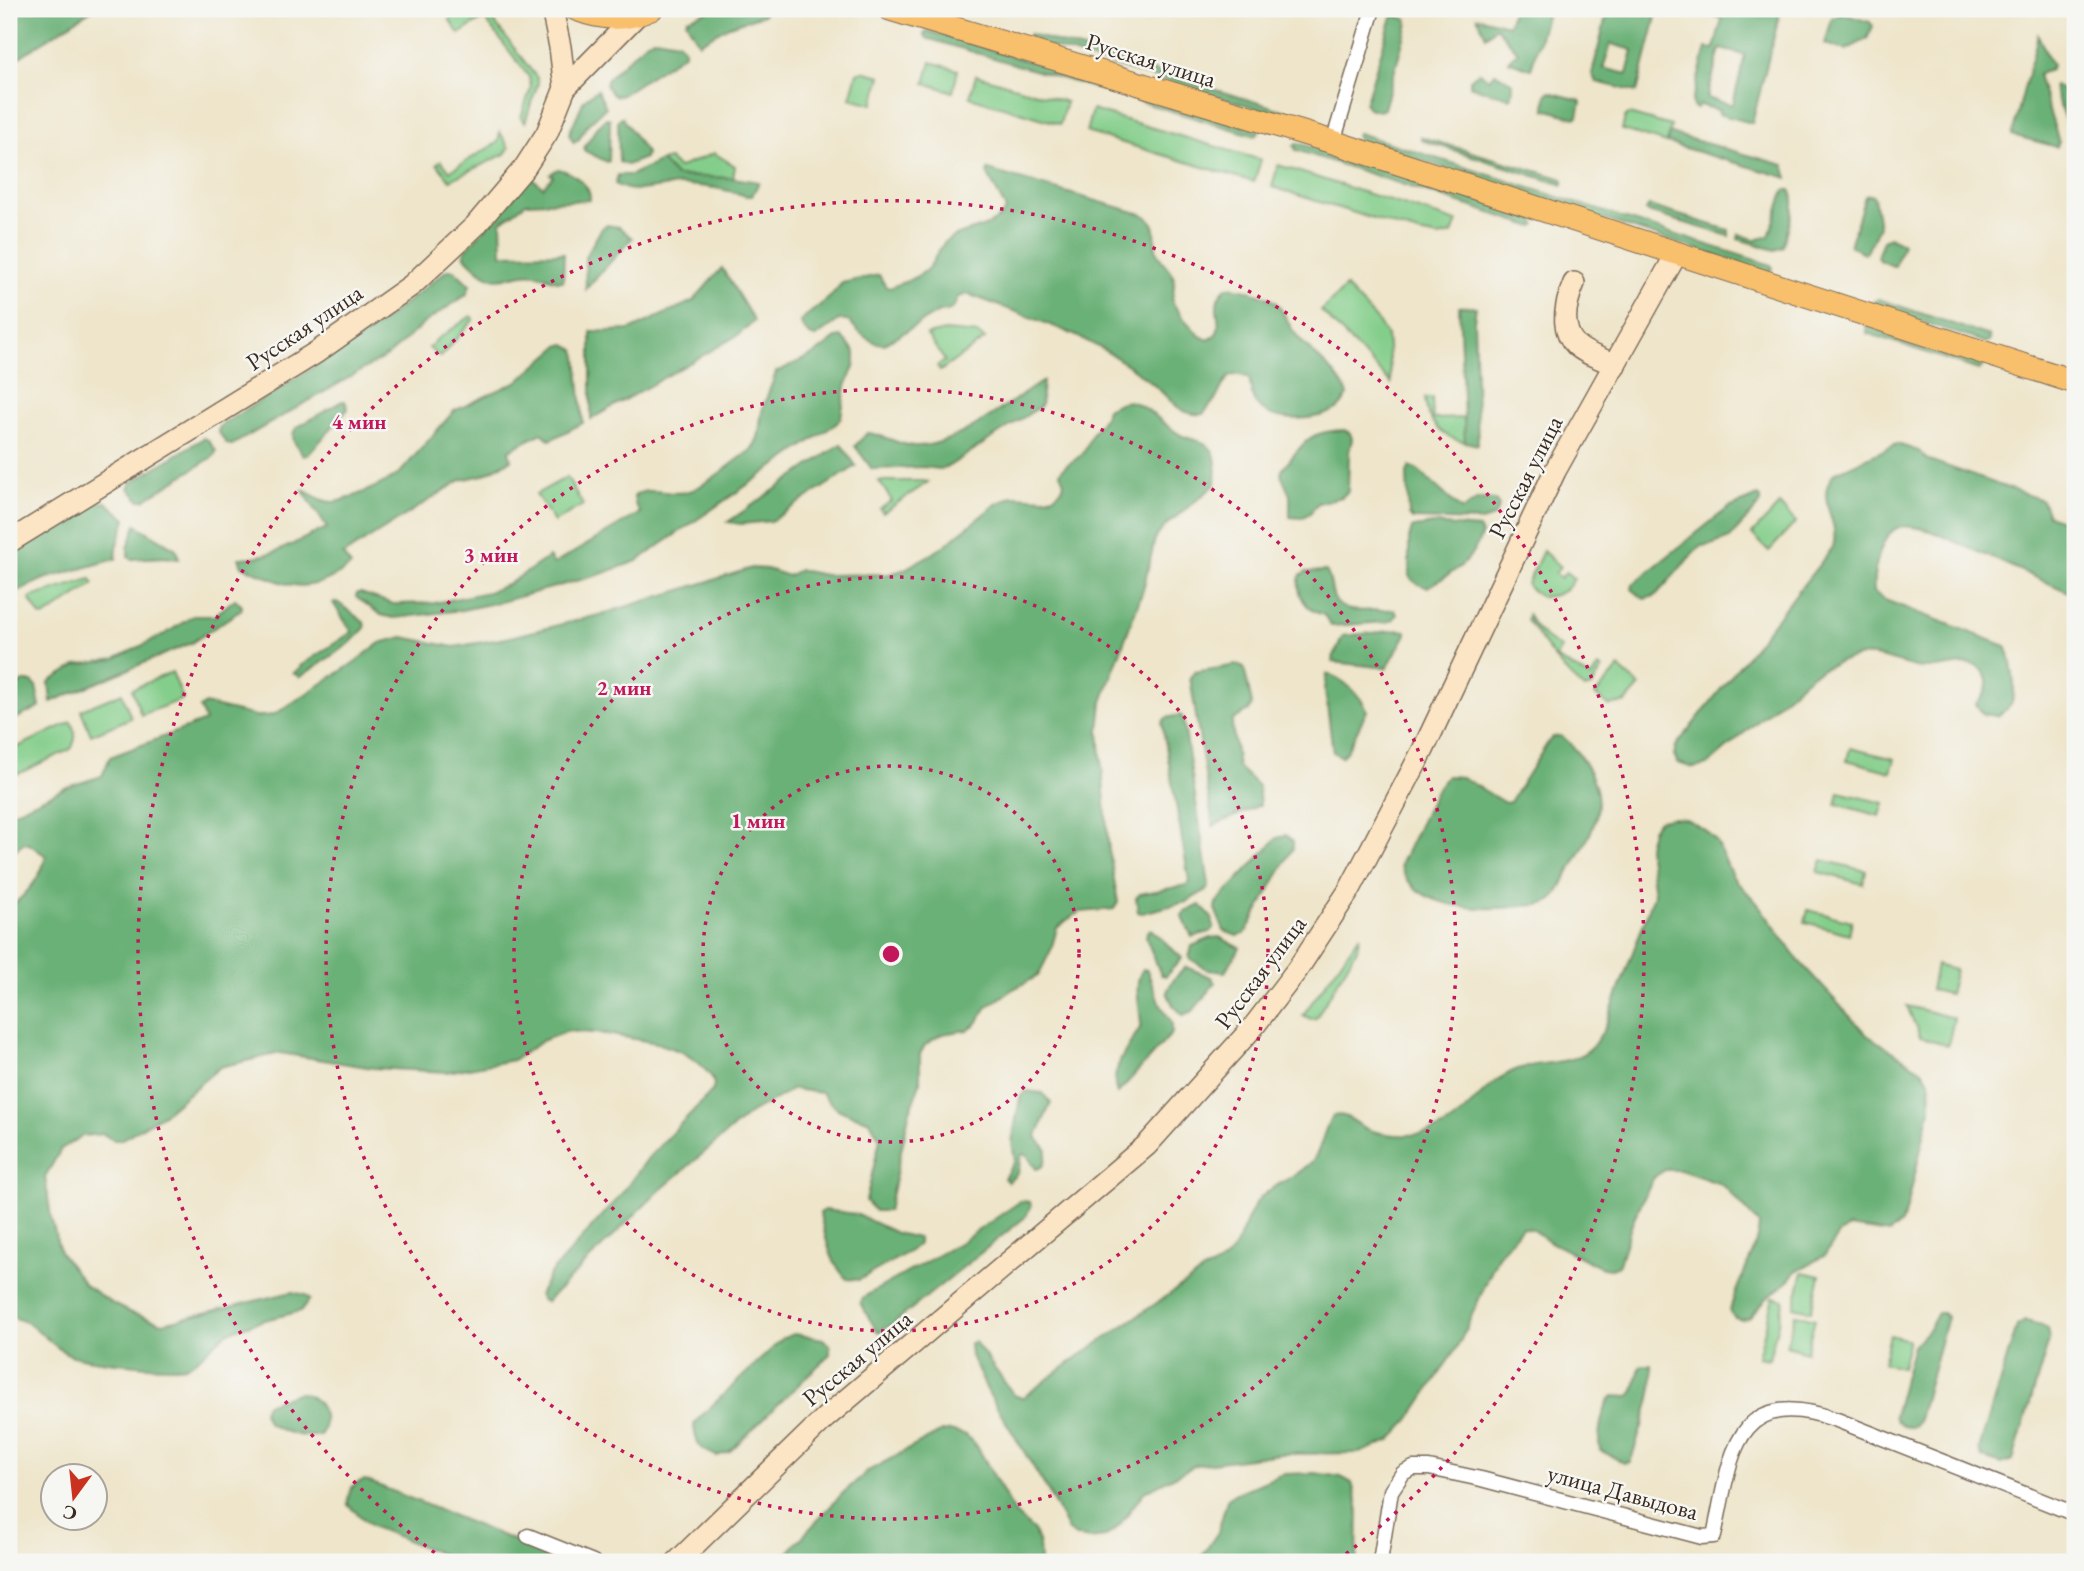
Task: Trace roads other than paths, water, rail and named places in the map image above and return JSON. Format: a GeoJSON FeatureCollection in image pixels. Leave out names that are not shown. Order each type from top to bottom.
{"type":"FeatureCollection","features":[{"type":"Feature","properties":{"kind":"main road"},"geometry":{"type":"LineString","coordinates":[[576,9],[593,15],[616,18],[644,12]]}},
{"type":"Feature","properties":{"kind":"main road","name":"Русская улица"},"geometry":{"type":"LineString","coordinates":[[890,9],[1333,142],[2075,382]]}},
{"type":"Feature","properties":{"kind":"street","name":"Русская улица"},"geometry":{"type":"LineString","coordinates":[[552,9],[565,88]]}},
{"type":"Feature","properties":{"kind":"street"},"geometry":{"type":"LineString","coordinates":[[1333,142],[1373,9]]}},
{"type":"Feature","properties":{"kind":"street","name":"Русская улица"},"geometry":{"type":"LineString","coordinates":[[9,542],[317,352],[412,285],[475,226],[525,167],[547,133],[565,88],[644,12]]}},
{"type":"Feature","properties":{"kind":"street","name":"Русская улица"},"geometry":{"type":"LineString","coordinates":[[677,1562],[825,1418],[1147,1145],[1254,1026],[1297,970],[1350,889],[1423,750],[1533,515],[1677,253]]}},
{"type":"Feature","properties":{"kind":"street"},"geometry":{"type":"LineString","coordinates":[[1574,282],[1568,297],[1564,326],[1576,345],[1615,365]]}},
{"type":"Feature","properties":{"kind":"street","name":"улица Давыдова"},"geometry":{"type":"LineString","coordinates":[[1380,1562],[1391,1491],[1403,1473],[1413,1468],[1429,1468],[1481,1479],[1702,1537],[1714,1536],[1739,1438],[1751,1424],[1766,1413],[1784,1410],[1824,1415],[2075,1514]]}},
{"type":"Feature","properties":{"kind":"street"},"geometry":{"type":"LineString","coordinates":[[528,1536],[593,1562]]}}]}
